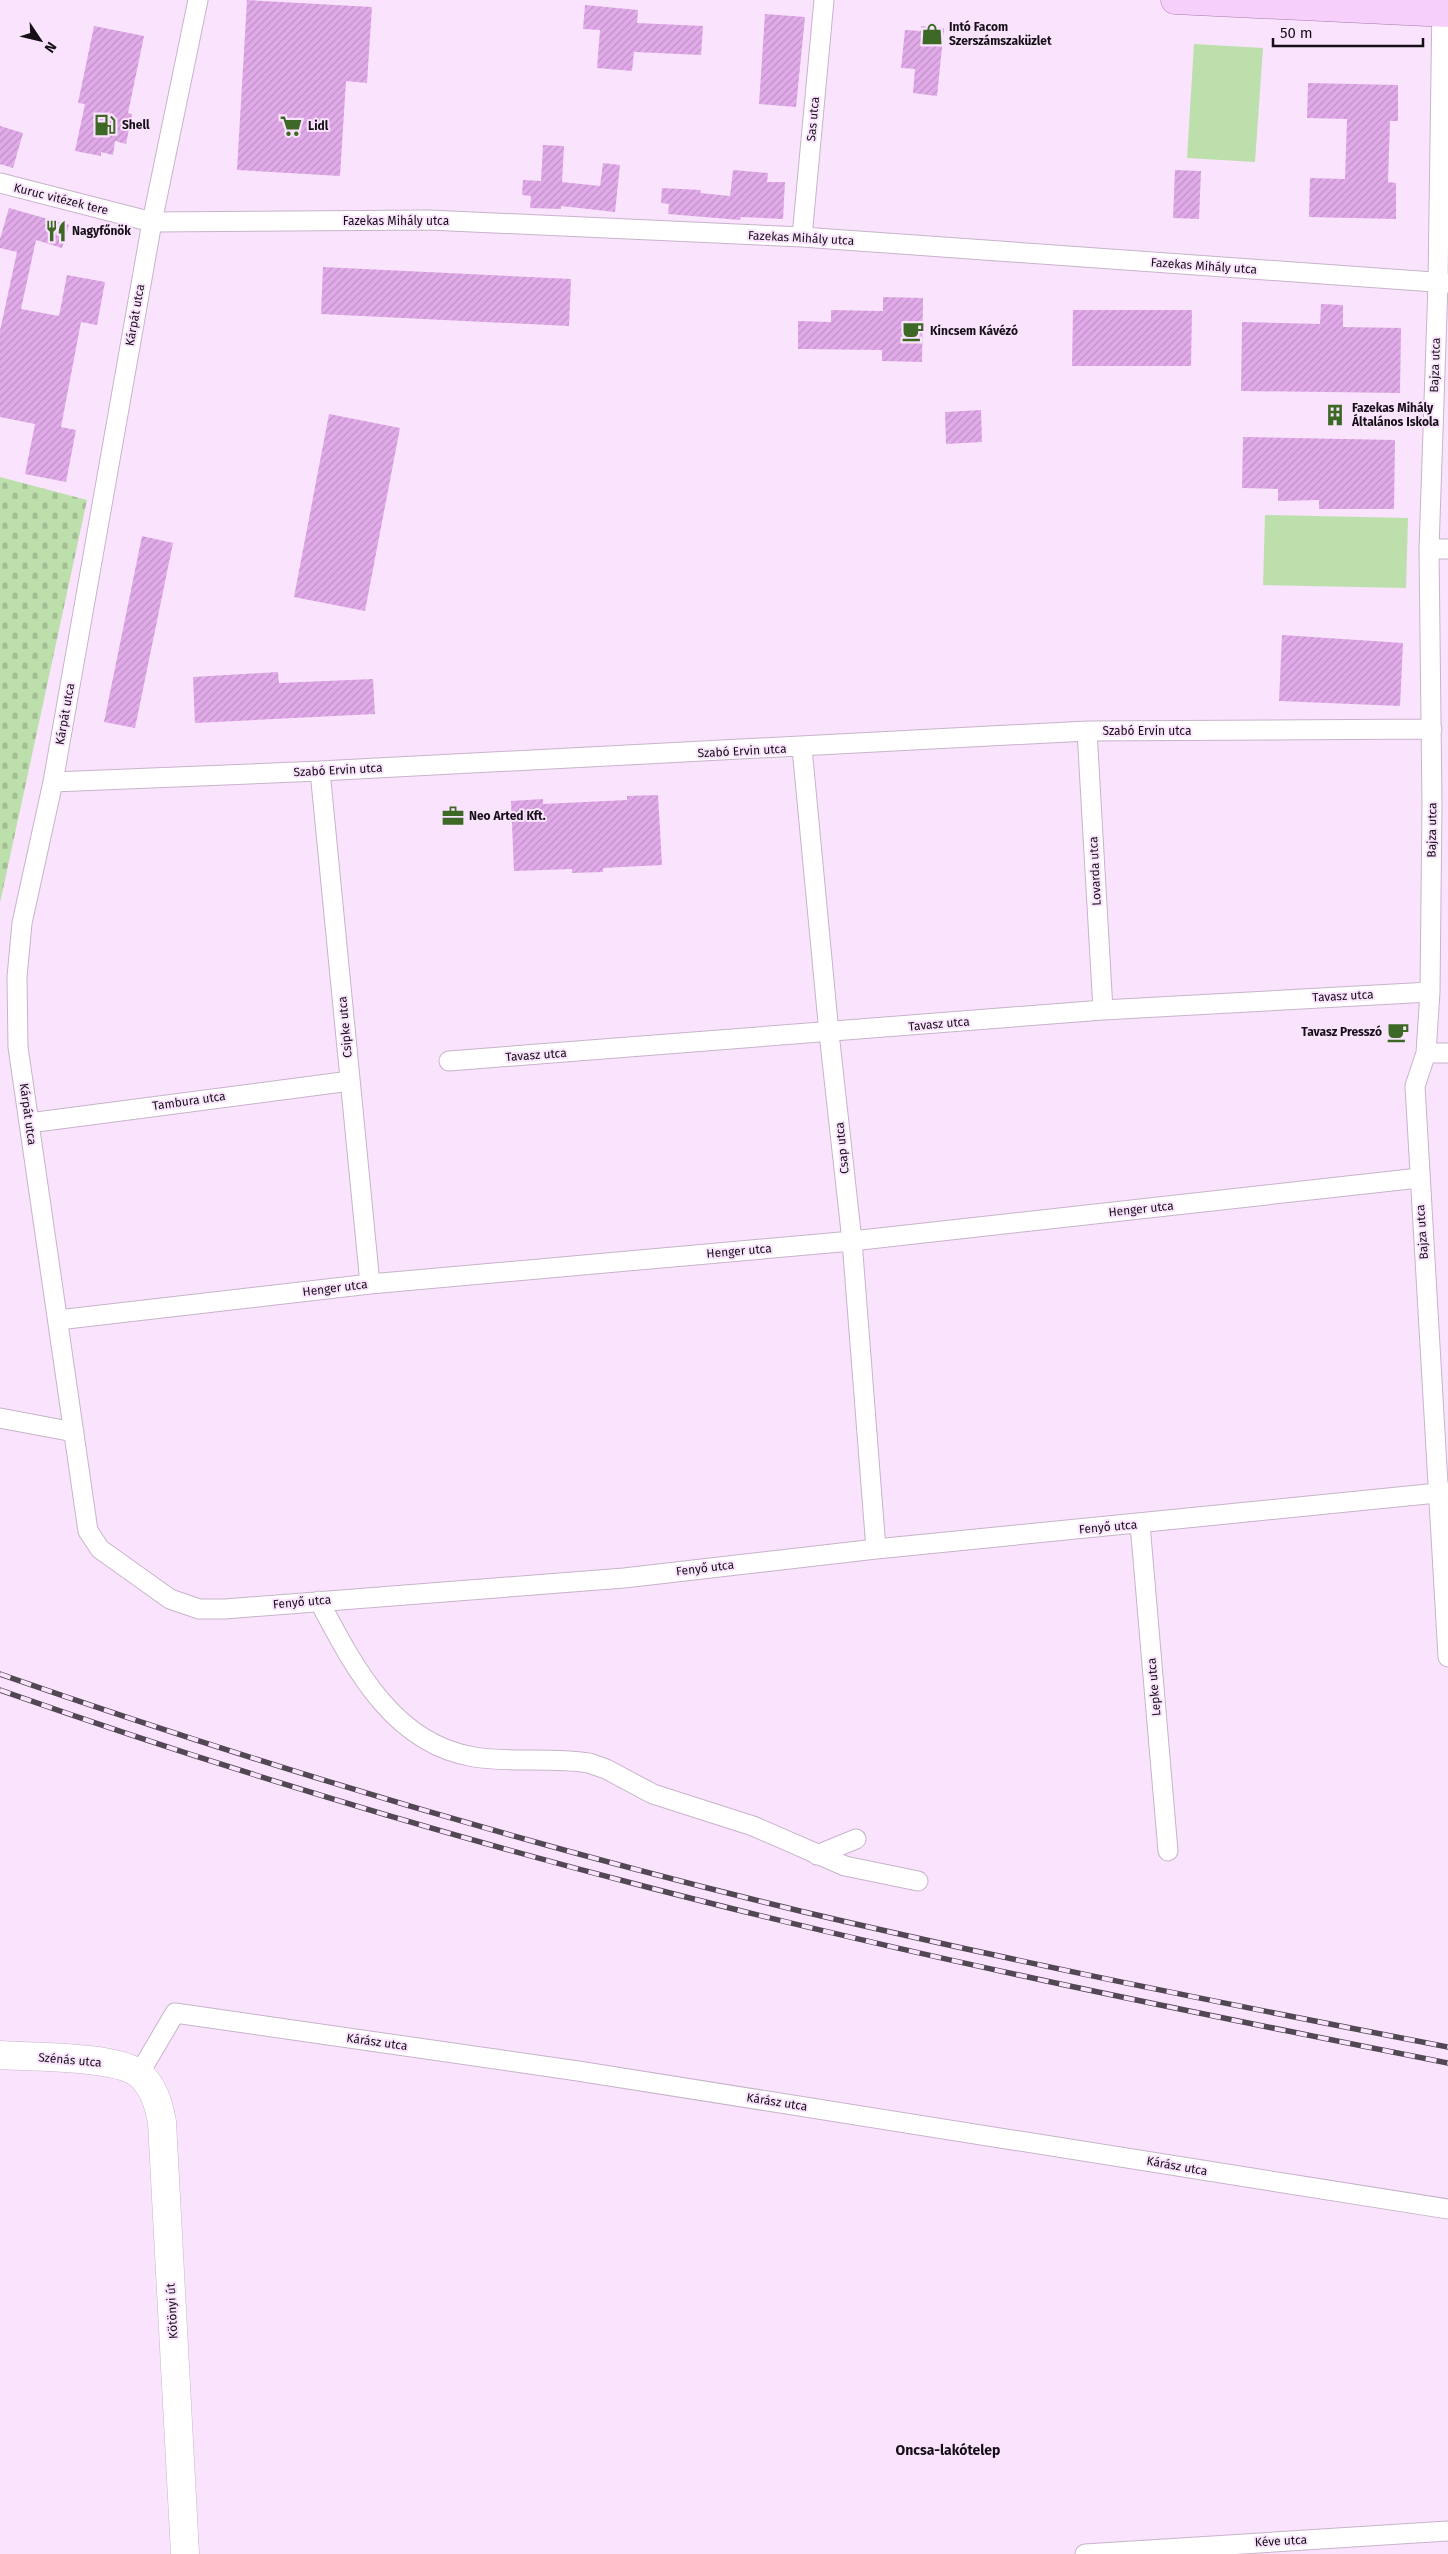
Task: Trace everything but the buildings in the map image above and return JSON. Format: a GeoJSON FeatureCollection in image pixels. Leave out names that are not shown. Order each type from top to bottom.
{"type":"FeatureCollection","features":[{"type":"Feature","properties":{"kind":"main road"},"geometry":{"type":"LineString","coordinates":[[1175,0],[1444,8]]}},
{"type":"Feature","properties":{"kind":"street","name":"Kárpát utca"},"geometry":{"type":"LineString","coordinates":[[74,1432],[18,1047],[17,977],[22,924],[53,782],[152,222],[198,0]]}},
{"type":"Feature","properties":{"kind":"street","name":"Sas utca"},"geometry":{"type":"LineString","coordinates":[[802,237],[824,0]]}},
{"type":"Feature","properties":{"kind":"street","name":"Bajza utca"},"geometry":{"type":"LineString","coordinates":[[1444,8],[1443,283],[1439,549],[1432,729],[1440,804],[1426,1053],[1415,1086],[1419,1178],[1444,1493],[1448,1657]]}},
{"type":"Feature","properties":{"kind":"street","name":"Kuruc vitézek tere"},"geometry":{"type":"LineString","coordinates":[[0,184],[152,222]]}},
{"type":"Feature","properties":{"kind":"street","name":"Fazekas Mihály utca"},"geometry":{"type":"LineString","coordinates":[[152,222],[429,220],[802,237],[1443,283]]}},
{"type":"Feature","properties":{"kind":"street","name":"Szabó Ervin utca"},"geometry":{"type":"LineString","coordinates":[[53,782],[802,748],[1087,731],[1432,729]]}},
{"type":"Feature","properties":{"kind":"street","name":"Lovarda utca"},"geometry":{"type":"LineString","coordinates":[[1087,731],[1103,1010]]}},
{"type":"Feature","properties":{"kind":"street","name":"Csap utca"},"geometry":{"type":"LineString","coordinates":[[802,748],[829,1033],[852,1240],[876,1548]]}},
{"type":"Feature","properties":{"kind":"street","name":"Csipke utca"},"geometry":{"type":"LineString","coordinates":[[320,771],[370,1284]]}},
{"type":"Feature","properties":{"kind":"street","name":"Tavasz utca"},"geometry":{"type":"LineString","coordinates":[[449,1061],[829,1033],[1103,1010],[1430,992]]}},
{"type":"Feature","properties":{"kind":"street"},"geometry":{"type":"LineString","coordinates":[[1426,1053],[1448,1053]]}},
{"type":"Feature","properties":{"kind":"street","name":"Tambura utca"},"geometry":{"type":"LineString","coordinates":[[29,1123],[350,1081]]}},
{"type":"Feature","properties":{"kind":"street","name":"Henger utca"},"geometry":{"type":"LineString","coordinates":[[58,1320],[370,1284],[852,1240],[1419,1178]]}},
{"type":"Feature","properties":{"kind":"street"},"geometry":{"type":"LineString","coordinates":[[0,1418],[74,1432]]}},
{"type":"Feature","properties":{"kind":"street","name":"Fenyő utca"},"geometry":{"type":"LineString","coordinates":[[74,1432],[88,1531],[92,1539],[100,1549],[170,1599],[199,1609],[225,1609],[624,1578],[876,1548],[1140,1524],[1444,1493]]}},
{"type":"Feature","properties":{"kind":"street","name":"Lepke utca"},"geometry":{"type":"LineString","coordinates":[[1140,1524],[1168,1851]]}},
{"type":"Feature","properties":{"kind":"street"},"geometry":{"type":"LineString","coordinates":[[319,1601],[348,1657],[384,1705],[406,1727],[422,1739],[457,1753],[476,1757],[589,1763],[606,1769],[653,1794],[753,1826],[845,1866],[918,1881]]}},
{"type":"Feature","properties":{"kind":"street"},"geometry":{"type":"LineString","coordinates":[[816,1855],[856,1839]]}},
{"type":"Feature","properties":{"kind":"street","name":"Kárász utca"},"geometry":{"type":"LineString","coordinates":[[139,2074],[175,2013],[607,2075],[1082,2149],[1292,2186],[1448,2209]]}},
{"type":"Feature","properties":{"kind":"street","name":"Szénás utca"},"geometry":{"type":"LineString","coordinates":[[0,2055],[104,2062],[128,2068],[139,2074]]}},
{"type":"Feature","properties":{"kind":"street","name":"Kötönyi út"},"geometry":{"type":"LineString","coordinates":[[139,2074],[153,2093],[159,2106],[162,2122],[185,2554]]}},
{"type":"Feature","properties":{"kind":"street","name":"Kéve utca"},"geometry":{"type":"LineString","coordinates":[[1085,2554],[1448,2531]]}},
{"type":"Feature","properties":{"kind":"green space"},"geometry":{"type":"Polygon","coordinates":[[[1194,44],[1263,48],[1255,162],[1187,158],[1194,44]]]}},
{"type":"Feature","properties":{"kind":"green space"},"geometry":{"type":"Polygon","coordinates":[[[0,477],[87,500],[0,903],[0,477]]]}},
{"type":"Feature","properties":{"kind":"green space"},"geometry":{"type":"Polygon","coordinates":[[[1265,515],[1408,518],[1406,588],[1263,585],[1265,515]]]}},
{"type":"Feature","properties":{"kind":"railway"},"geometry":{"type":"LineString","coordinates":[[0,1674],[98,1708],[297,1772],[498,1831],[699,1886],[881,1930],[1042,1965],[1448,2047]]}},
{"type":"Feature","properties":{"kind":"railway"},"geometry":{"type":"LineString","coordinates":[[0,1690],[160,1745],[322,1796],[566,1866],[647,1887],[846,1936],[1046,1981],[1448,2063]]}},
{"type":"Feature","properties":{"kind":"place","name":"Intó Facom Szerszámszaküzlet"},"geometry":{"type":"Point","coordinates":[932,34]}},
{"type":"Feature","properties":{"kind":"place","name":"Shell"},"geometry":{"type":"Point","coordinates":[105,125]}},
{"type":"Feature","properties":{"kind":"place","name":"Lidl"},"geometry":{"type":"Point","coordinates":[291,126]}},
{"type":"Feature","properties":{"kind":"place","name":"Nagyfőnök"},"geometry":{"type":"Point","coordinates":[56,231]}},
{"type":"Feature","properties":{"kind":"place","name":"Kincsem Kávézó"},"geometry":{"type":"Point","coordinates":[913,331]}},
{"type":"Feature","properties":{"kind":"place","name":"Fazekas Mihály Általános Iskola"},"geometry":{"type":"Point","coordinates":[1335,415]}},
{"type":"Feature","properties":{"kind":"place","name":"Neo Arted Kft."},"geometry":{"type":"Point","coordinates":[453,816]}},
{"type":"Feature","properties":{"kind":"place","name":"Tavasz Presszó"},"geometry":{"type":"Point","coordinates":[1398,1032]}},
{"type":"Feature","properties":{"kind":"district","name":"Oncsa-lakótelep"},"geometry":{"type":"Point","coordinates":[948,2450]}}]}
